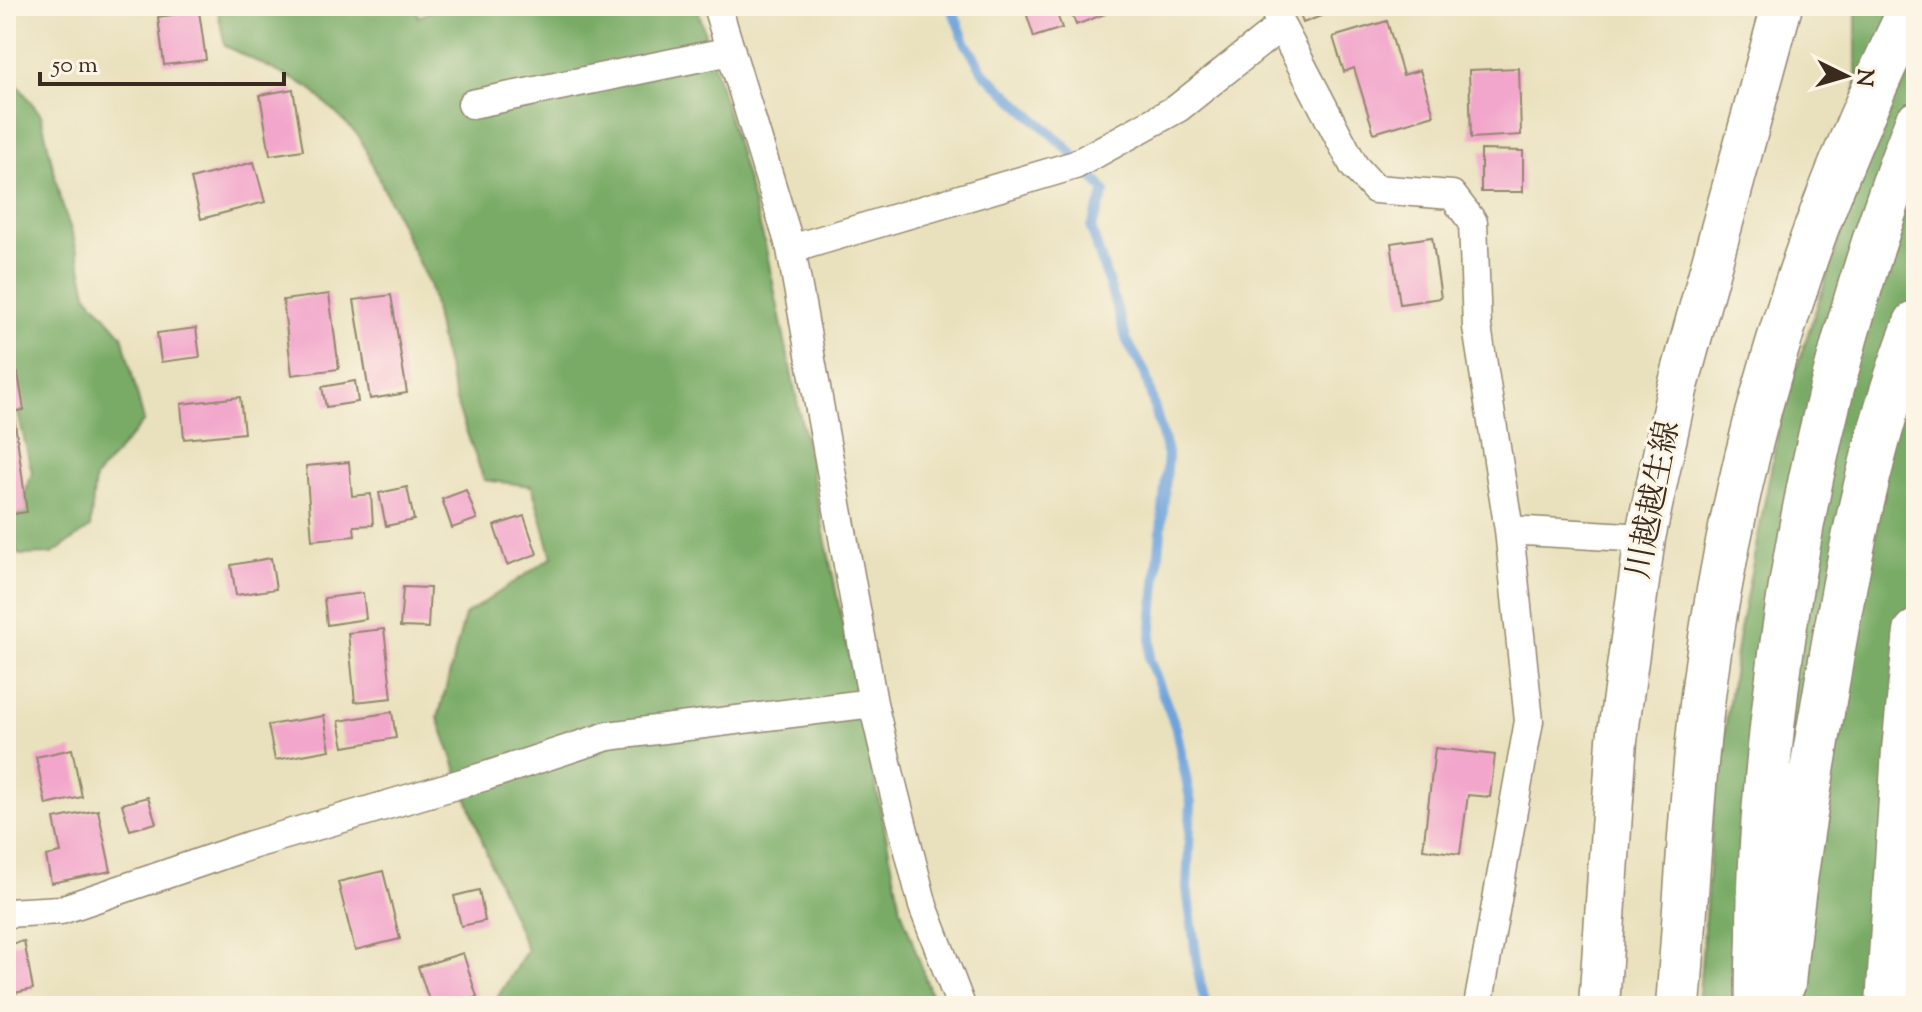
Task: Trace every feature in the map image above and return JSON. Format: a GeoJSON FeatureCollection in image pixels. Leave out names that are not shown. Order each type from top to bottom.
{"type":"FeatureCollection","features":[{"type":"Feature","properties":{"kind":"highway"},"geometry":{"type":"LineString","coordinates":[[1678,1006],[1688,844],[1700,722],[1717,598],[1745,465],[1773,360],[1806,256],[1843,159],[1912,6]]}},
{"type":"Feature","properties":{"kind":"highway"},"geometry":{"type":"LineString","coordinates":[[1758,1006],[1764,806],[1790,586],[1810,475],[1837,365],[1871,248],[1916,124]]}},
{"type":"Feature","properties":{"kind":"highway"},"geometry":{"type":"LineString","coordinates":[[1781,1006],[1798,856],[1846,569],[1871,461],[1899,366],[1916,323]]}},
{"type":"Feature","properties":{"kind":"highway"},"geometry":{"type":"LineString","coordinates":[[1888,1006],[1904,750],[1916,632]]}},
{"type":"Feature","properties":{"kind":"main road","name":"川越越生線"},"geometry":{"type":"LineString","coordinates":[[1599,1006],[1617,740],[1645,538],[1677,390],[1782,6]]}},
{"type":"Feature","properties":{"kind":"street"},"geometry":{"type":"LineString","coordinates":[[717,6],[791,249],[873,703],[891,780],[923,906],[961,1006]]}},
{"type":"Feature","properties":{"kind":"street"},"geometry":{"type":"LineString","coordinates":[[791,249],[1075,165],[1178,108],[1277,16],[1354,166],[1364,178],[1375,189],[1452,195],[1473,222],[1477,327],[1509,530],[1529,721],[1478,1006]]}},
{"type":"Feature","properties":{"kind":"street"},"geometry":{"type":"LineString","coordinates":[[472,104],[731,51]]}},
{"type":"Feature","properties":{"kind":"street"},"geometry":{"type":"LineString","coordinates":[[1509,530],[1645,538]]}},
{"type":"Feature","properties":{"kind":"street"},"geometry":{"type":"LineString","coordinates":[[6,913],[61,910],[251,845],[486,776],[608,736],[873,703]]}},
{"type":"Feature","properties":{"kind":"green space"},"geometry":{"type":"Polygon","coordinates":[[[217,6],[417,6],[418,17],[443,6],[697,6],[765,244],[901,909],[935,1006],[492,1006],[527,950],[491,865],[438,718],[465,615],[552,557],[532,486],[484,480],[458,408],[430,287],[359,136],[309,87],[225,46],[217,6]]]}},
{"type":"Feature","properties":{"kind":"green space"},"geometry":{"type":"Polygon","coordinates":[[[1856,6],[1916,6],[1916,1006],[1698,1006],[1714,803],[1738,640],[1782,412],[1856,189],[1856,6]]]}},
{"type":"Feature","properties":{"kind":"green space"},"geometry":{"type":"Polygon","coordinates":[[[6,70],[41,115],[60,198],[88,296],[122,335],[144,421],[95,478],[90,528],[52,554],[19,555],[11,538],[32,472],[6,363],[6,70]]]}},
{"type":"Feature","properties":{"kind":"building"},"geometry":{"type":"Polygon","coordinates":[[[1024,6],[1054,6],[1062,28],[1034,37],[1024,6]]]}},
{"type":"Feature","properties":{"kind":"building"},"geometry":{"type":"Polygon","coordinates":[[[1069,6],[1102,6],[1105,14],[1076,25],[1069,6]]]}},
{"type":"Feature","properties":{"kind":"building"},"geometry":{"type":"Polygon","coordinates":[[[1297,6],[1336,6],[1337,10],[1303,23],[1297,6]]]}},
{"type":"Feature","properties":{"kind":"building"},"geometry":{"type":"Polygon","coordinates":[[[199,11],[206,60],[164,65],[158,17],[199,11]]]}},
{"type":"Feature","properties":{"kind":"building"},"geometry":{"type":"Polygon","coordinates":[[[1387,21],[1403,75],[1420,70],[1434,115],[1374,133],[1354,68],[1344,72],[1333,37],[1387,21]]]}},
{"type":"Feature","properties":{"kind":"building"},"geometry":{"type":"Polygon","coordinates":[[[1519,68],[1521,135],[1471,138],[1469,70],[1519,68]]]}},
{"type":"Feature","properties":{"kind":"building"},"geometry":{"type":"Polygon","coordinates":[[[293,89],[303,150],[270,155],[260,95],[293,89]]]}},
{"type":"Feature","properties":{"kind":"building"},"geometry":{"type":"Polygon","coordinates":[[[1481,150],[1523,151],[1523,192],[1481,192],[1481,150]]]}},
{"type":"Feature","properties":{"kind":"building"},"geometry":{"type":"Polygon","coordinates":[[[254,162],[265,202],[201,219],[191,179],[254,162]]]}},
{"type":"Feature","properties":{"kind":"building"},"geometry":{"type":"Polygon","coordinates":[[[1432,237],[1441,298],[1400,304],[1391,243],[1432,237]]]}},
{"type":"Feature","properties":{"kind":"building"},"geometry":{"type":"Polygon","coordinates":[[[329,294],[339,369],[292,375],[283,300],[329,294]]]}},
{"type":"Feature","properties":{"kind":"building"},"geometry":{"type":"Polygon","coordinates":[[[391,295],[407,393],[370,399],[354,300],[391,295]]]}},
{"type":"Feature","properties":{"kind":"building"},"geometry":{"type":"Polygon","coordinates":[[[196,328],[200,357],[161,362],[157,333],[196,328]]]}},
{"type":"Feature","properties":{"kind":"building"},"geometry":{"type":"Polygon","coordinates":[[[18,373],[24,410],[6,413],[6,375],[18,373]]]}},
{"type":"Feature","properties":{"kind":"building"},"geometry":{"type":"Polygon","coordinates":[[[355,381],[358,402],[326,407],[322,387],[355,381]]]}},
{"type":"Feature","properties":{"kind":"building"},"geometry":{"type":"Polygon","coordinates":[[[240,397],[244,433],[184,439],[181,404],[240,397]]]}},
{"type":"Feature","properties":{"kind":"building"},"geometry":{"type":"Polygon","coordinates":[[[14,415],[27,512],[6,515],[6,416],[14,415]]]}},
{"type":"Feature","properties":{"kind":"building"},"geometry":{"type":"Polygon","coordinates":[[[349,462],[352,496],[371,494],[373,525],[354,526],[355,536],[312,540],[306,466],[349,462]]]}},
{"type":"Feature","properties":{"kind":"building"},"geometry":{"type":"Polygon","coordinates":[[[407,487],[414,520],[386,526],[379,493],[407,487]]]}},
{"type":"Feature","properties":{"kind":"building"},"geometry":{"type":"Polygon","coordinates":[[[466,490],[477,519],[452,528],[442,499],[466,490]]]}},
{"type":"Feature","properties":{"kind":"building"},"geometry":{"type":"Polygon","coordinates":[[[524,516],[537,554],[507,565],[494,526],[524,516]]]}},
{"type":"Feature","properties":{"kind":"building"},"geometry":{"type":"Polygon","coordinates":[[[271,558],[276,589],[236,595],[231,565],[271,558]]]}},
{"type":"Feature","properties":{"kind":"building"},"geometry":{"type":"Polygon","coordinates":[[[403,587],[430,588],[428,628],[400,627],[403,587]]]}},
{"type":"Feature","properties":{"kind":"building"},"geometry":{"type":"Polygon","coordinates":[[[363,593],[366,619],[327,625],[324,598],[363,593]]]}},
{"type":"Feature","properties":{"kind":"building"},"geometry":{"type":"Polygon","coordinates":[[[384,629],[392,698],[355,702],[348,633],[384,629]]]}},
{"type":"Feature","properties":{"kind":"building"},"geometry":{"type":"Polygon","coordinates":[[[392,712],[396,738],[344,747],[339,721],[392,712]]]}},
{"type":"Feature","properties":{"kind":"building"},"geometry":{"type":"Polygon","coordinates":[[[324,716],[330,750],[275,760],[268,725],[324,716]]]}},
{"type":"Feature","properties":{"kind":"building"},"geometry":{"type":"Polygon","coordinates":[[[1435,748],[1495,755],[1490,797],[1468,795],[1460,854],[1423,849],[1435,748]]]}},
{"type":"Feature","properties":{"kind":"building"},"geometry":{"type":"Polygon","coordinates":[[[72,749],[82,797],[46,805],[36,757],[72,749]]]}},
{"type":"Feature","properties":{"kind":"building"},"geometry":{"type":"Polygon","coordinates":[[[148,797],[156,823],[130,830],[122,804],[148,797]]]}},
{"type":"Feature","properties":{"kind":"building"},"geometry":{"type":"Polygon","coordinates":[[[98,810],[111,871],[51,883],[46,856],[61,853],[54,819],[98,810]]]}},
{"type":"Feature","properties":{"kind":"building"},"geometry":{"type":"Polygon","coordinates":[[[383,871],[400,939],[355,950],[338,882],[383,871]]]}},
{"type":"Feature","properties":{"kind":"building"},"geometry":{"type":"Polygon","coordinates":[[[479,890],[485,921],[461,926],[454,896],[479,890]]]}},
{"type":"Feature","properties":{"kind":"building"},"geometry":{"type":"Polygon","coordinates":[[[24,941],[33,989],[6,995],[6,945],[24,941]]]}},
{"type":"Feature","properties":{"kind":"building"},"geometry":{"type":"Polygon","coordinates":[[[463,953],[477,997],[451,1006],[431,1006],[418,967],[463,953]]]}},
{"type":"Feature","properties":{"kind":"waterway"},"geometry":{"type":"LineString","coordinates":[[951,6],[965,42],[984,73],[1067,148],[1105,191],[1091,228],[1127,341],[1145,373],[1168,456],[1149,659],[1176,728],[1191,803],[1187,888],[1206,1006]]}}]}
